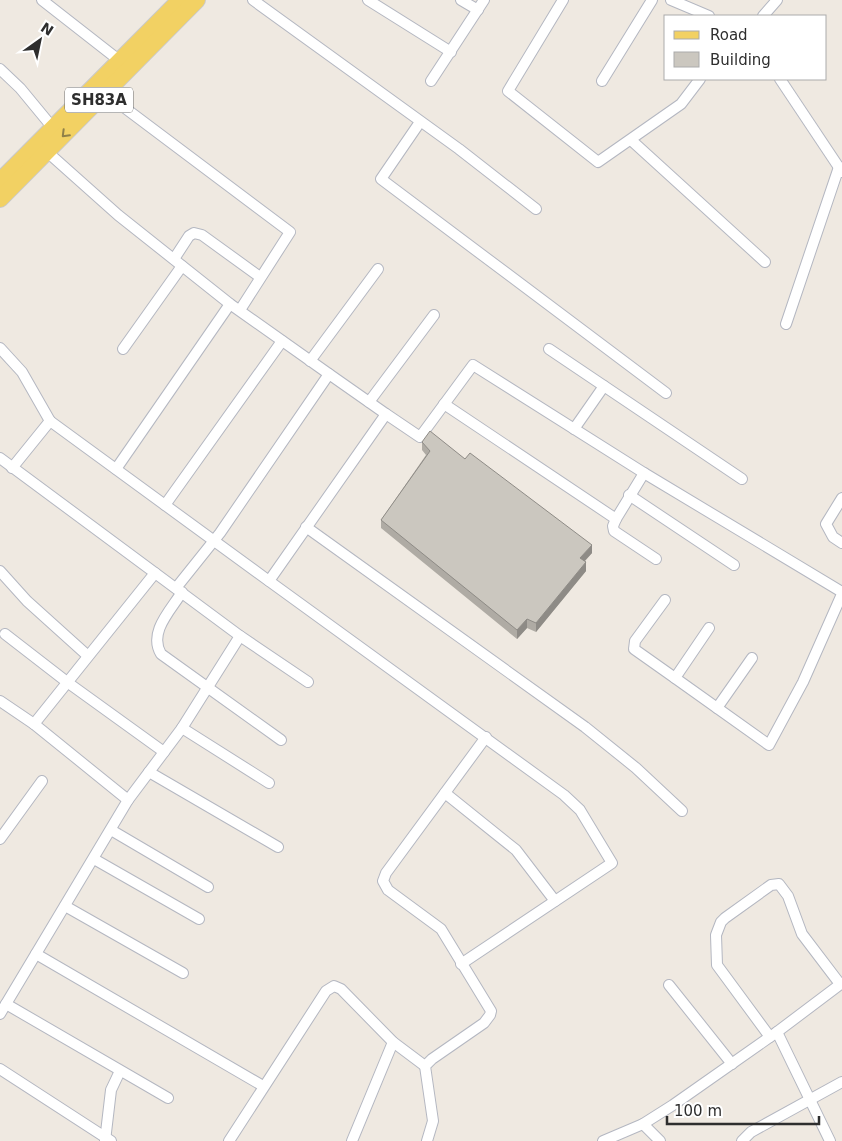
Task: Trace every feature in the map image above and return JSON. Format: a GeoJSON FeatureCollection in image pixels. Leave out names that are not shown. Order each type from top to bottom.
{"type":"FeatureCollection","features":[{"type":"Feature","properties":{"kind":"main road","name":"SH83A"},"geometry":{"type":"LineString","coordinates":[[0,199],[42,148],[53,128],[180,0]]}},
{"type":"Feature","properties":{"kind":"main road","name":"SH83A"},"geometry":{"type":"LineString","coordinates":[[0,181],[106,93],[197,0]]}},
{"type":"Feature","properties":{"kind":"street"},"geometry":{"type":"LineString","coordinates":[[42,0],[120,61]]}},
{"type":"Feature","properties":{"kind":"street"},"geometry":{"type":"LineString","coordinates":[[253,0],[536,208]]}},
{"type":"Feature","properties":{"kind":"street"},"geometry":{"type":"LineString","coordinates":[[461,0],[478,10]]}},
{"type":"Feature","properties":{"kind":"street"},"geometry":{"type":"LineString","coordinates":[[431,81],[484,0]]}},
{"type":"Feature","properties":{"kind":"street"},"geometry":{"type":"LineString","coordinates":[[563,0],[508,92],[598,162],[681,104],[699,80]]}},
{"type":"Feature","properties":{"kind":"street"},"geometry":{"type":"LineString","coordinates":[[602,81],[652,0]]}},
{"type":"Feature","properties":{"kind":"street"},"geometry":{"type":"LineString","coordinates":[[671,0],[707,15]]}},
{"type":"Feature","properties":{"kind":"street"},"geometry":{"type":"LineString","coordinates":[[764,15],[777,0]]}},
{"type":"Feature","properties":{"kind":"street"},"geometry":{"type":"LineString","coordinates":[[374,2],[451,52]]}},
{"type":"Feature","properties":{"kind":"street"},"geometry":{"type":"LineString","coordinates":[[0,69],[20,88],[53,128]]}},
{"type":"Feature","properties":{"kind":"street"},"geometry":{"type":"LineString","coordinates":[[781,80],[841,169],[786,324]]}},
{"type":"Feature","properties":{"kind":"street"},"geometry":{"type":"LineString","coordinates":[[106,93],[290,232],[240,310]]}},
{"type":"Feature","properties":{"kind":"street"},"geometry":{"type":"LineString","coordinates":[[420,122],[381,179],[666,393]]}},
{"type":"Feature","properties":{"kind":"street"},"geometry":{"type":"LineString","coordinates":[[631,140],[765,262]]}},
{"type":"Feature","properties":{"kind":"street"},"geometry":{"type":"LineString","coordinates":[[42,148],[118,215],[230,304],[420,436],[473,366],[574,430],[842,593],[804,682],[768,745],[634,649],[636,641],[664,600]]}},
{"type":"Feature","properties":{"kind":"street"},"geometry":{"type":"LineString","coordinates":[[123,349],[178,262],[182,244],[194,233],[202,235],[260,278]]}},
{"type":"Feature","properties":{"kind":"street"},"geometry":{"type":"LineString","coordinates":[[310,361],[378,269]]}},
{"type":"Feature","properties":{"kind":"street"},"geometry":{"type":"LineString","coordinates":[[116,469],[230,304]]}},
{"type":"Feature","properties":{"kind":"street"},"geometry":{"type":"LineString","coordinates":[[369,402],[434,315]]}},
{"type":"Feature","properties":{"kind":"street"},"geometry":{"type":"LineString","coordinates":[[165,506],[282,341]]}},
{"type":"Feature","properties":{"kind":"street"},"geometry":{"type":"LineString","coordinates":[[0,348],[22,372],[50,421],[268,581],[486,737],[564,795],[580,810],[612,862],[461,964]]}},
{"type":"Feature","properties":{"kind":"street"},"geometry":{"type":"LineString","coordinates":[[548,349],[742,478]]}},
{"type":"Feature","properties":{"kind":"street"},"geometry":{"type":"LineString","coordinates":[[281,740],[166,659],[156,644],[158,630],[179,590],[329,374]]}},
{"type":"Feature","properties":{"kind":"street"},"geometry":{"type":"LineString","coordinates":[[574,430],[604,386]]}},
{"type":"Feature","properties":{"kind":"street"},"geometry":{"type":"LineString","coordinates":[[444,404],[616,519]]}},
{"type":"Feature","properties":{"kind":"street"},"geometry":{"type":"LineString","coordinates":[[268,581],[386,414]]}},
{"type":"Feature","properties":{"kind":"street"},"geometry":{"type":"LineString","coordinates":[[12,468],[50,421]]}},
{"type":"Feature","properties":{"kind":"street"},"geometry":{"type":"LineString","coordinates":[[0,458],[240,636],[308,682]]}},
{"type":"Feature","properties":{"kind":"street"},"geometry":{"type":"LineString","coordinates":[[644,473],[629,495],[613,526],[614,531],[656,559]]}},
{"type":"Feature","properties":{"kind":"street"},"geometry":{"type":"LineString","coordinates":[[629,495],[734,565]]}},
{"type":"Feature","properties":{"kind":"street"},"geometry":{"type":"LineString","coordinates":[[842,498],[826,524],[833,537],[842,543]]}},
{"type":"Feature","properties":{"kind":"street"},"geometry":{"type":"LineString","coordinates":[[306,527],[585,727],[636,768],[682,811]]}},
{"type":"Feature","properties":{"kind":"street"},"geometry":{"type":"LineString","coordinates":[[0,571],[27,601],[88,656]]}},
{"type":"Feature","properties":{"kind":"street"},"geometry":{"type":"LineString","coordinates":[[34,724],[155,573]]}},
{"type":"Feature","properties":{"kind":"street"},"geometry":{"type":"LineString","coordinates":[[675,678],[709,628]]}},
{"type":"Feature","properties":{"kind":"street"},"geometry":{"type":"LineString","coordinates":[[5,634],[67,682],[164,752]]}},
{"type":"Feature","properties":{"kind":"street"},"geometry":{"type":"LineString","coordinates":[[0,1014],[128,800],[182,728],[240,636]]}},
{"type":"Feature","properties":{"kind":"street"},"geometry":{"type":"LineString","coordinates":[[717,708],[752,658]]}},
{"type":"Feature","properties":{"kind":"street"},"geometry":{"type":"LineString","coordinates":[[0,701],[34,724],[128,800]]}},
{"type":"Feature","properties":{"kind":"street"},"geometry":{"type":"LineString","coordinates":[[182,728],[269,783]]}},
{"type":"Feature","properties":{"kind":"street"},"geometry":{"type":"LineString","coordinates":[[425,1066],[432,1059],[484,1023],[490,1015],[489,1007],[441,929],[388,890],[383,881],[386,873],[486,737]]}},
{"type":"Feature","properties":{"kind":"street"},"geometry":{"type":"LineString","coordinates":[[149,772],[278,848]]}},
{"type":"Feature","properties":{"kind":"street"},"geometry":{"type":"LineString","coordinates":[[0,839],[42,780]]}},
{"type":"Feature","properties":{"kind":"street"},"geometry":{"type":"LineString","coordinates":[[445,793],[516,850],[555,901]]}},
{"type":"Feature","properties":{"kind":"street"},"geometry":{"type":"LineString","coordinates":[[111,830],[208,886]]}},
{"type":"Feature","properties":{"kind":"street"},"geometry":{"type":"LineString","coordinates":[[94,859],[199,919]]}},
{"type":"Feature","properties":{"kind":"street"},"geometry":{"type":"LineString","coordinates":[[604,1141],[643,1124],[774,1035],[841,984],[802,934],[788,896],[779,884],[771,885],[720,922],[716,934],[717,965],[774,1035],[810,1099],[830,1141]]}},
{"type":"Feature","properties":{"kind":"street"},"geometry":{"type":"LineString","coordinates":[[65,906],[182,973]]}},
{"type":"Feature","properties":{"kind":"street"},"geometry":{"type":"LineString","coordinates":[[36,954],[263,1086]]}},
{"type":"Feature","properties":{"kind":"street"},"geometry":{"type":"LineString","coordinates":[[669,985],[732,1064]]}},
{"type":"Feature","properties":{"kind":"street"},"geometry":{"type":"LineString","coordinates":[[229,1141],[326,991],[334,986],[342,989],[393,1042],[425,1066],[433,1121],[427,1141]]}},
{"type":"Feature","properties":{"kind":"street"},"geometry":{"type":"LineString","coordinates":[[6,1004],[168,1098]]}},
{"type":"Feature","properties":{"kind":"street"},"geometry":{"type":"LineString","coordinates":[[352,1141],[393,1042]]}},
{"type":"Feature","properties":{"kind":"street"},"geometry":{"type":"LineString","coordinates":[[0,1069],[107,1140],[111,1090],[120,1071]]}},
{"type":"Feature","properties":{"kind":"street"},"geometry":{"type":"LineString","coordinates":[[742,1141],[752,1132],[842,1082]]}},
{"type":"Feature","properties":{"kind":"street"},"geometry":{"type":"LineString","coordinates":[[643,1124],[652,1130],[660,1141]]}},
{"type":"Feature","properties":{"kind":"building"},"geometry":{"type":"Polygon","coordinates":[[[430,431],[465,459],[470,453],[592,545],[580,558],[586,562],[536,623],[527,619],[517,630],[381,520],[430,451],[422,442],[430,431]]]}}]}
